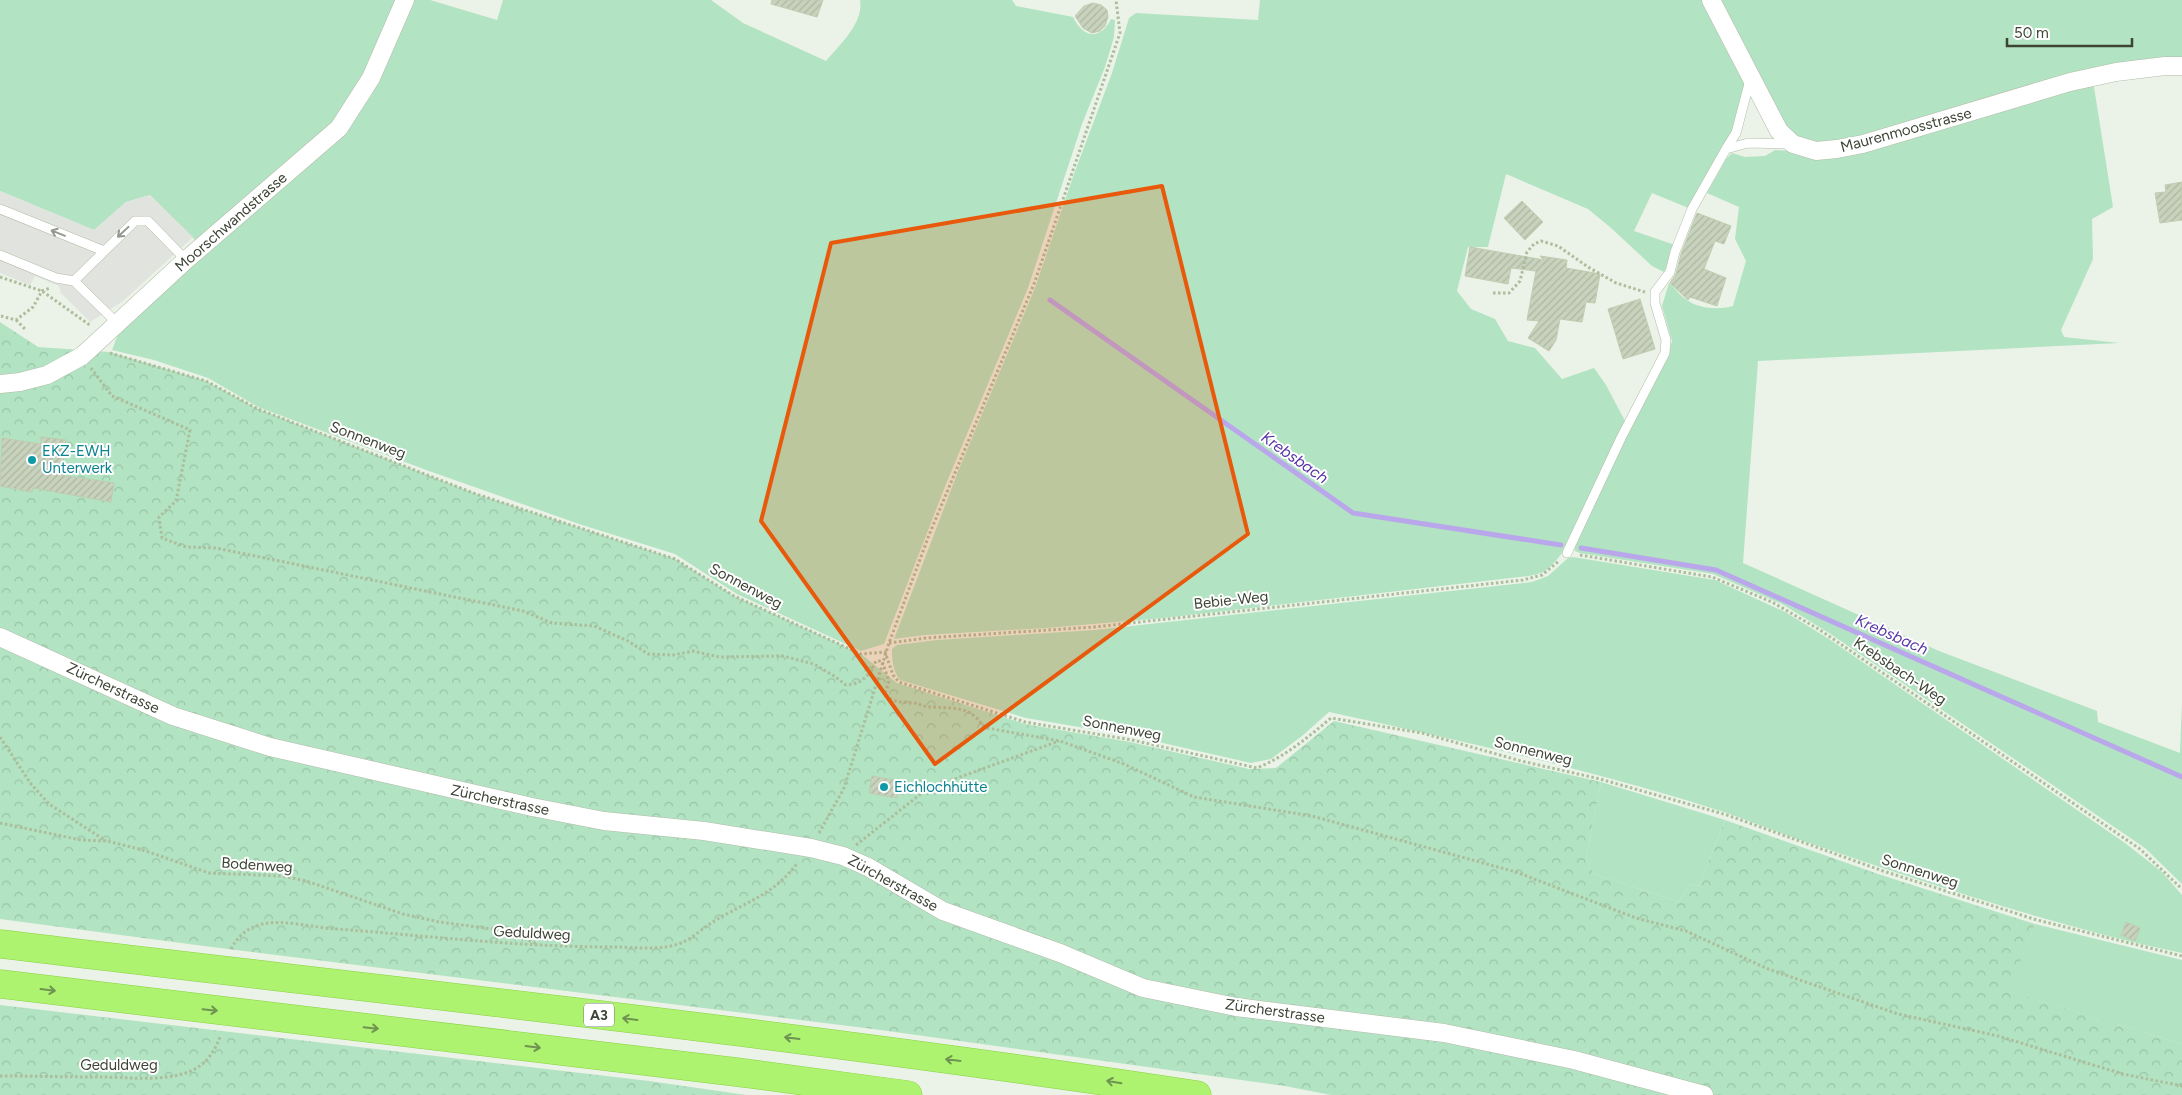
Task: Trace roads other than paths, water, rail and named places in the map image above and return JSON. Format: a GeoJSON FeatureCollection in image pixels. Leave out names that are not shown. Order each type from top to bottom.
{"type":"FeatureCollection","features":[{"type":"Feature","properties":{"kind":"highway","name":"A3"},"geometry":{"type":"LineString","coordinates":[[0,944],[736,1031],[990,1064],[1196,1095]]}},
{"type":"Feature","properties":{"kind":"highway"},"geometry":{"type":"LineString","coordinates":[[0,984],[726,1070],[908,1095]]}},
{"type":"Feature","properties":{"kind":"street","name":"Moorschwandstrasse"},"geometry":{"type":"LineString","coordinates":[[0,384],[20,382],[47,375],[82,356],[186,260],[339,128],[371,78],[405,0]]}},
{"type":"Feature","properties":{"kind":"street"},"geometry":{"type":"LineString","coordinates":[[1712,0],[1779,132],[1793,144]]}},
{"type":"Feature","properties":{"kind":"street","name":"Maurenmoosstrasse"},"geometry":{"type":"LineString","coordinates":[[1793,144],[1816,151],[1864,144],[2070,82],[2116,72],[2165,66],[2182,66]]}},
{"type":"Feature","properties":{"kind":"street","name":"Zürcherstrasse"},"geometry":{"type":"LineString","coordinates":[[0,637],[173,716],[270,747],[604,821],[704,831],[811,848],[843,856],[868,867],[943,911],[1060,953],[1143,988],[1236,1007],[1444,1032],[1574,1060],[1704,1095]]}},
{"type":"Feature","properties":{"kind":"lane"},"geometry":{"type":"LineString","coordinates":[[1567,553],[1621,438],[1665,354],[1666,340],[1655,303],[1655,292],[1670,272],[1675,252],[1692,209],[1736,134],[1751,78]]}},
{"type":"Feature","properties":{"kind":"lane"},"geometry":{"type":"LineString","coordinates":[[1726,149],[1748,143],[1793,144]]}},
{"type":"Feature","properties":{"kind":"lane"},"geometry":{"type":"LineString","coordinates":[[0,209],[104,251]]}},
{"type":"Feature","properties":{"kind":"lane"},"geometry":{"type":"LineString","coordinates":[[74,281],[136,221],[148,221],[186,260]]}},
{"type":"Feature","properties":{"kind":"lane"},"geometry":{"type":"LineString","coordinates":[[0,256],[56,278],[74,281],[117,323]]}},
{"type":"Feature","properties":{"kind":"waterway","name":"Krebsbach"},"geometry":{"type":"LineString","coordinates":[[1050,300],[1353,513],[1561,545]]}},
{"type":"Feature","properties":{"kind":"waterway","name":"Krebsbach"},"geometry":{"type":"LineString","coordinates":[[1581,548],[1716,570],[2182,777]]}},
{"type":"Feature","properties":{"kind":"place","name":"EKZ-EWH Unterwerk"},"geometry":{"type":"Point","coordinates":[32,460]}},
{"type":"Feature","properties":{"kind":"place","name":"Eichlochhütte"},"geometry":{"type":"Point","coordinates":[884,787]}}]}
